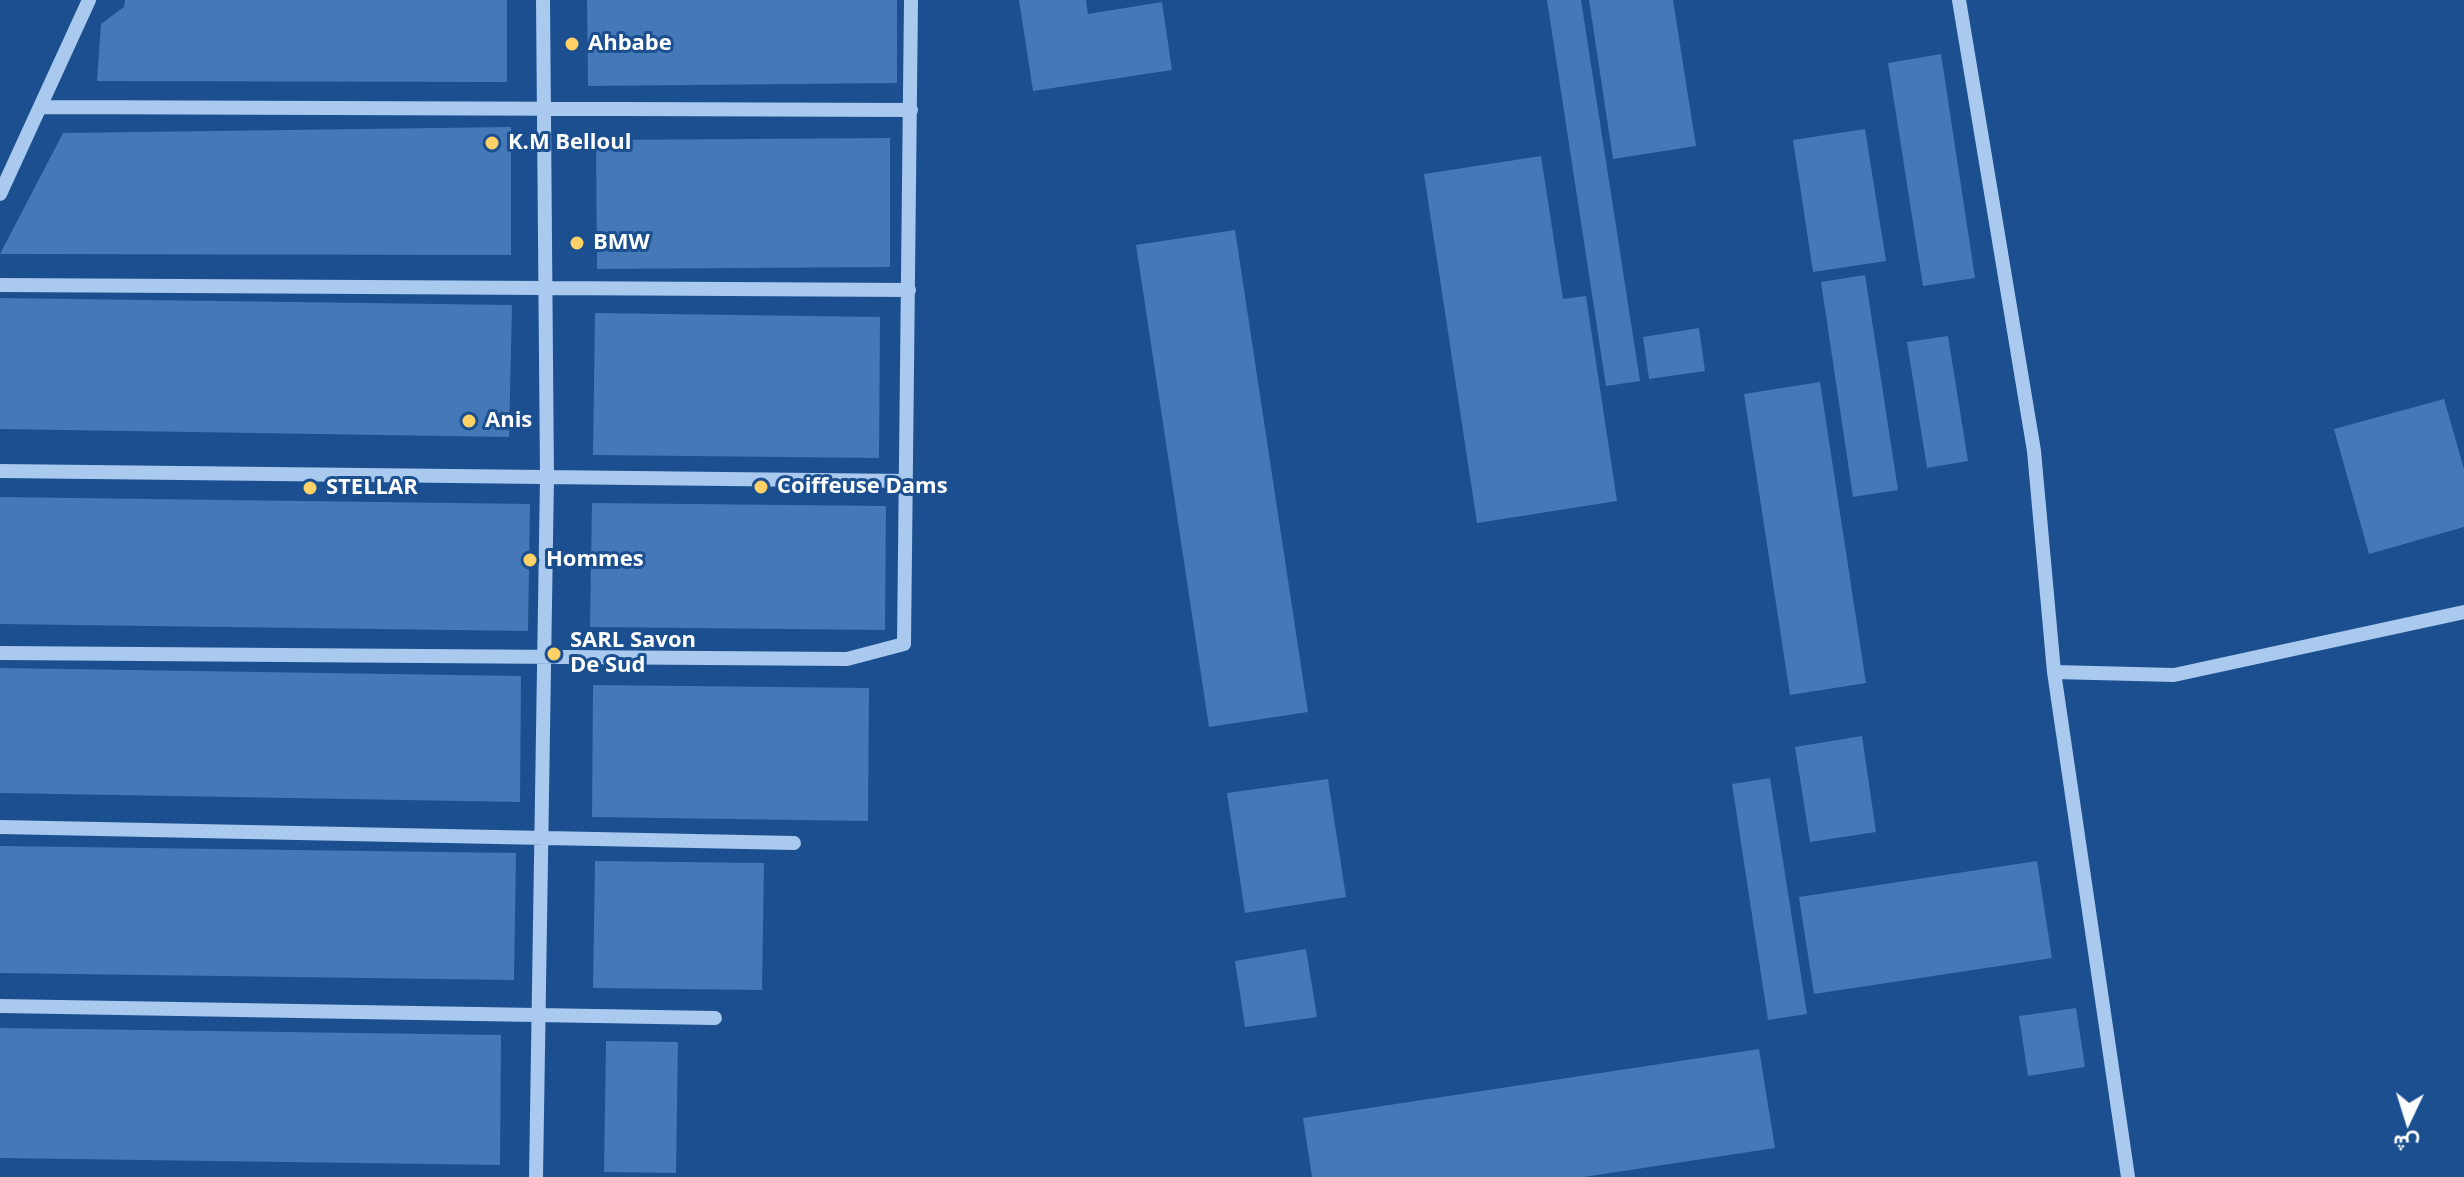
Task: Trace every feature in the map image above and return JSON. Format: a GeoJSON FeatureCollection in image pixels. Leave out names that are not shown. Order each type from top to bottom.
{"type":"FeatureCollection","features":[{"type":"Feature","properties":{"kind":"street"},"geometry":{"type":"LineString","coordinates":[[0,194],[89,0]]}},
{"type":"Feature","properties":{"kind":"street"},"geometry":{"type":"LineString","coordinates":[[536,1177],[547,477],[543,0]]}},
{"type":"Feature","properties":{"kind":"street"},"geometry":{"type":"LineString","coordinates":[[0,653],[847,659],[904,644],[911,0]]}},
{"type":"Feature","properties":{"kind":"street"},"geometry":{"type":"LineString","coordinates":[[1959,0],[2034,451],[2054,672],[2128,1177]]}},
{"type":"Feature","properties":{"kind":"street"},"geometry":{"type":"LineString","coordinates":[[40,107],[911,110]]}},
{"type":"Feature","properties":{"kind":"street"},"geometry":{"type":"LineString","coordinates":[[0,285],[909,290]]}},
{"type":"Feature","properties":{"kind":"street"},"geometry":{"type":"LineString","coordinates":[[0,471],[906,481]]}},
{"type":"Feature","properties":{"kind":"street"},"geometry":{"type":"LineString","coordinates":[[2054,672],[2174,675],[2464,612]]}},
{"type":"Feature","properties":{"kind":"street"},"geometry":{"type":"LineString","coordinates":[[0,827],[794,843]]}},
{"type":"Feature","properties":{"kind":"street"},"geometry":{"type":"LineString","coordinates":[[0,1006],[715,1018]]}},
{"type":"Feature","properties":{"kind":"building"},"geometry":{"type":"Polygon","coordinates":[[[125,0],[507,0],[507,82],[97,81],[101,24],[124,7],[125,0]]]}},
{"type":"Feature","properties":{"kind":"building"},"geometry":{"type":"Polygon","coordinates":[[[587,0],[897,0],[897,83],[588,86],[587,0]]]}},
{"type":"Feature","properties":{"kind":"building"},"geometry":{"type":"Polygon","coordinates":[[[1019,0],[1086,0],[1088,14],[1162,2],[1172,70],[1033,91],[1019,0]]]}},
{"type":"Feature","properties":{"kind":"building"},"geometry":{"type":"Polygon","coordinates":[[[1547,0],[1581,0],[1640,381],[1606,386],[1547,0]]]}},
{"type":"Feature","properties":{"kind":"building"},"geometry":{"type":"Polygon","coordinates":[[[1589,0],[1673,0],[1696,146],[1613,159],[1589,0]]]}},
{"type":"Feature","properties":{"kind":"building"},"geometry":{"type":"Polygon","coordinates":[[[1941,54],[1975,278],[1923,286],[1888,63],[1941,54]]]}},
{"type":"Feature","properties":{"kind":"building"},"geometry":{"type":"Polygon","coordinates":[[[511,127],[511,255],[0,254],[63,133],[511,127]]]}},
{"type":"Feature","properties":{"kind":"building"},"geometry":{"type":"Polygon","coordinates":[[[1865,129],[1886,261],[1813,272],[1793,140],[1865,129]]]}},
{"type":"Feature","properties":{"kind":"building"},"geometry":{"type":"Polygon","coordinates":[[[890,138],[890,267],[597,269],[596,140],[890,138]]]}},
{"type":"Feature","properties":{"kind":"building"},"geometry":{"type":"Polygon","coordinates":[[[1541,156],[1563,299],[1586,296],[1617,501],[1477,523],[1424,174],[1541,156]]]}},
{"type":"Feature","properties":{"kind":"building"},"geometry":{"type":"Polygon","coordinates":[[[1235,230],[1308,712],[1209,727],[1136,245],[1235,230]]]}},
{"type":"Feature","properties":{"kind":"building"},"geometry":{"type":"Polygon","coordinates":[[[1865,275],[1898,490],[1853,497],[1821,282],[1865,275]]]}},
{"type":"Feature","properties":{"kind":"building"},"geometry":{"type":"Polygon","coordinates":[[[0,298],[512,305],[509,437],[0,429],[0,298]]]}},
{"type":"Feature","properties":{"kind":"building"},"geometry":{"type":"Polygon","coordinates":[[[595,313],[880,317],[879,458],[593,455],[595,313]]]}},
{"type":"Feature","properties":{"kind":"building"},"geometry":{"type":"Polygon","coordinates":[[[1699,328],[1705,371],[1649,379],[1643,337],[1699,328]]]}},
{"type":"Feature","properties":{"kind":"building"},"geometry":{"type":"Polygon","coordinates":[[[1948,336],[1968,461],[1927,468],[1907,342],[1948,336]]]}},
{"type":"Feature","properties":{"kind":"building"},"geometry":{"type":"Polygon","coordinates":[[[1820,382],[1866,683],[1790,695],[1744,394],[1820,382]]]}},
{"type":"Feature","properties":{"kind":"building"},"geometry":{"type":"Polygon","coordinates":[[[2444,399],[2464,469],[2464,527],[2369,554],[2334,429],[2444,399]]]}},
{"type":"Feature","properties":{"kind":"building"},"geometry":{"type":"Polygon","coordinates":[[[0,497],[530,504],[528,631],[0,624],[0,497]]]}},
{"type":"Feature","properties":{"kind":"building"},"geometry":{"type":"Polygon","coordinates":[[[592,503],[886,506],[885,630],[590,627],[592,503]]]}},
{"type":"Feature","properties":{"kind":"building"},"geometry":{"type":"Polygon","coordinates":[[[0,668],[521,676],[520,802],[0,793],[0,668]]]}},
{"type":"Feature","properties":{"kind":"building"},"geometry":{"type":"Polygon","coordinates":[[[593,685],[869,688],[868,821],[592,817],[593,685]]]}},
{"type":"Feature","properties":{"kind":"building"},"geometry":{"type":"Polygon","coordinates":[[[1862,736],[1876,832],[1810,842],[1795,747],[1862,736]]]}},
{"type":"Feature","properties":{"kind":"building"},"geometry":{"type":"Polygon","coordinates":[[[1770,778],[1807,1014],[1768,1020],[1732,784],[1770,778]]]}},
{"type":"Feature","properties":{"kind":"building"},"geometry":{"type":"Polygon","coordinates":[[[1328,779],[1346,897],[1245,913],[1227,793],[1328,779]]]}},
{"type":"Feature","properties":{"kind":"building"},"geometry":{"type":"Polygon","coordinates":[[[0,846],[516,853],[514,980],[0,973],[0,846]]]}},
{"type":"Feature","properties":{"kind":"building"},"geometry":{"type":"Polygon","coordinates":[[[595,861],[764,863],[762,990],[593,988],[595,861]]]}},
{"type":"Feature","properties":{"kind":"building"},"geometry":{"type":"Polygon","coordinates":[[[2037,861],[2052,958],[1814,994],[1799,897],[2037,861]]]}},
{"type":"Feature","properties":{"kind":"building"},"geometry":{"type":"Polygon","coordinates":[[[1306,949],[1317,1017],[1245,1027],[1235,961],[1306,949]]]}},
{"type":"Feature","properties":{"kind":"building"},"geometry":{"type":"Polygon","coordinates":[[[2076,1008],[2085,1067],[2028,1076],[2019,1016],[2076,1008]]]}},
{"type":"Feature","properties":{"kind":"building"},"geometry":{"type":"Polygon","coordinates":[[[0,1028],[501,1035],[500,1165],[0,1158],[0,1028]]]}},
{"type":"Feature","properties":{"kind":"building"},"geometry":{"type":"Polygon","coordinates":[[[606,1041],[678,1042],[676,1173],[604,1172],[606,1041]]]}},
{"type":"Feature","properties":{"kind":"building"},"geometry":{"type":"Polygon","coordinates":[[[1759,1049],[1775,1148],[1584,1177],[1312,1177],[1303,1118],[1759,1049]]]}},
{"type":"Feature","properties":{"kind":"place","name":"Ahbabe"},"geometry":{"type":"Point","coordinates":[572,44]}},
{"type":"Feature","properties":{"kind":"place","name":"K.M Belloul"},"geometry":{"type":"Point","coordinates":[492,143]}},
{"type":"Feature","properties":{"kind":"place","name":"BMW"},"geometry":{"type":"Point","coordinates":[577,243]}},
{"type":"Feature","properties":{"kind":"place","name":"Anis"},"geometry":{"type":"Point","coordinates":[469,421]}},
{"type":"Feature","properties":{"kind":"place","name":"Coiffeuse Dams"},"geometry":{"type":"Point","coordinates":[761,487]}},
{"type":"Feature","properties":{"kind":"place","name":"STELLAR"},"geometry":{"type":"Point","coordinates":[310,488]}},
{"type":"Feature","properties":{"kind":"place","name":"Hommes"},"geometry":{"type":"Point","coordinates":[530,560]}},
{"type":"Feature","properties":{"kind":"place","name":"SARL Savon De Sud"},"geometry":{"type":"Point","coordinates":[554,654]}}]}
